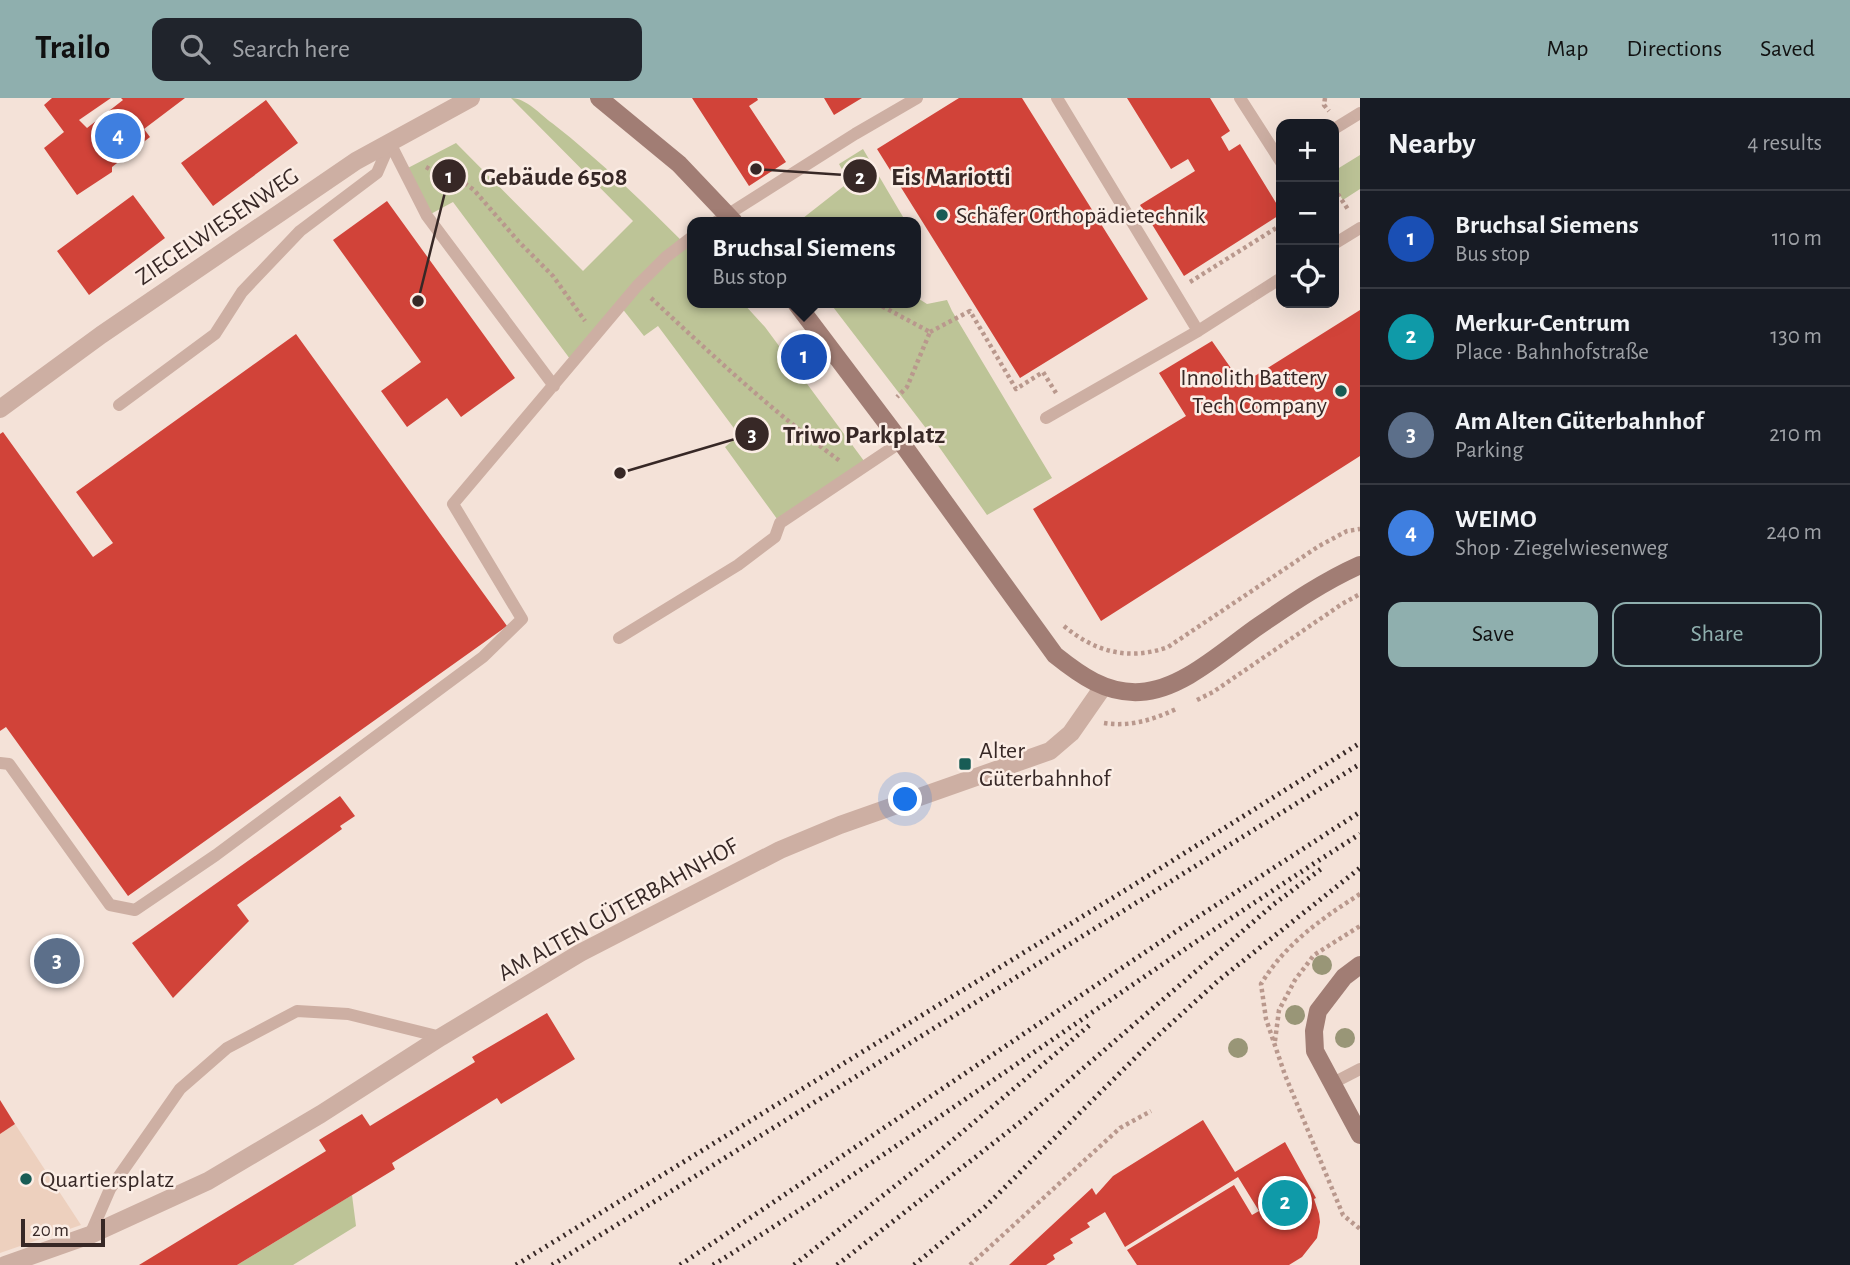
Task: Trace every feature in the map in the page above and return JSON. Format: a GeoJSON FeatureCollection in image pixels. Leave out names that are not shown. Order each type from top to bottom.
{"type":"FeatureCollection","features":[{"type":"Feature","properties":{"kind":"main road"},"geometry":{"type":"LineString","coordinates":[[599,98],[679,164],[723,217]]}},
{"type":"Feature","properties":{"kind":"main road"},"geometry":{"type":"LineString","coordinates":[[800,308],[901,442],[1055,655],[1081,676],[1103,687],[1141,692],[1168,685],[1199,670],[1322,583],[1360,565]]}},
{"type":"Feature","properties":{"kind":"main road"},"geometry":{"type":"LineString","coordinates":[[1360,965],[1344,977],[1318,1011],[1314,1031],[1315,1051],[1360,1135]]}},
{"type":"Feature","properties":{"kind":"street","name":"ZIEGELWIESENWEG"},"geometry":{"type":"LineString","coordinates":[[0,409],[112,327],[356,161],[471,98]]}},
{"type":"Feature","properties":{"kind":"street","name":"AM ALTEN GÜTERBAHNHOF"},"geometry":{"type":"LineString","coordinates":[[5,1265],[90,1235],[208,1181],[580,953],[780,850],[839,825],[1051,751],[1071,733],[1103,687]]}},
{"type":"Feature","properties":{"kind":"lane"},"geometry":{"type":"LineString","coordinates":[[730,217],[855,134],[917,98]]}},
{"type":"Feature","properties":{"kind":"lane"},"geometry":{"type":"LineString","coordinates":[[1057,98],[1198,331]]}},
{"type":"Feature","properties":{"kind":"lane"},"geometry":{"type":"LineString","coordinates":[[1240,98],[1276,154]]}},
{"type":"Feature","properties":{"kind":"lane"},"geometry":{"type":"LineString","coordinates":[[1339,126],[1360,113]]}},
{"type":"Feature","properties":{"kind":"lane"},"geometry":{"type":"LineString","coordinates":[[397,139],[427,216],[554,386]]}},
{"type":"Feature","properties":{"kind":"lane"},"geometry":{"type":"LineString","coordinates":[[119,405],[215,334],[242,292],[300,231],[377,173],[397,139]]}},
{"type":"Feature","properties":{"kind":"lane"},"geometry":{"type":"LineString","coordinates":[[1339,241],[1360,228]]}},
{"type":"Feature","properties":{"kind":"lane"},"geometry":{"type":"LineString","coordinates":[[0,763],[9,764],[110,905],[135,910],[216,855],[483,657],[522,618],[453,505],[637,286],[687,241]]}},
{"type":"Feature","properties":{"kind":"lane"},"geometry":{"type":"LineString","coordinates":[[1046,418],[1198,331],[1276,281]]}},
{"type":"Feature","properties":{"kind":"lane"},"geometry":{"type":"LineString","coordinates":[[619,638],[738,565],[775,537],[780,523],[901,442]]}},
{"type":"Feature","properties":{"kind":"lane"},"geometry":{"type":"LineString","coordinates":[[90,1235],[110,1189],[180,1088],[227,1048],[297,1011],[348,1014],[441,1037]]}},
{"type":"Feature","properties":{"kind":"lane"},"geometry":{"type":"LineString","coordinates":[[1333,1083],[1360,1069]]}},
{"type":"Feature","properties":{"kind":"path"},"geometry":{"type":"LineString","coordinates":[[397,139],[428,169],[463,182],[474,190],[552,276],[596,337]]}},
{"type":"Feature","properties":{"kind":"path"},"geometry":{"type":"LineString","coordinates":[[1339,196],[1360,228]]}},
{"type":"Feature","properties":{"kind":"path"},"geometry":{"type":"LineString","coordinates":[[1174,292],[1276,228]]}},
{"type":"Feature","properties":{"kind":"path"},"geometry":{"type":"LineString","coordinates":[[637,286],[746,385],[810,439],[856,472]]}},
{"type":"Feature","properties":{"kind":"path"},"geometry":{"type":"LineString","coordinates":[[885,308],[930,332]]}},
{"type":"Feature","properties":{"kind":"path"},"geometry":{"type":"LineString","coordinates":[[889,387],[897,397],[907,387],[930,332],[970,311],[1016,389],[1043,372],[1064,406]]}},
{"type":"Feature","properties":{"kind":"path"},"geometry":{"type":"LineString","coordinates":[[1058,621],[1077,637],[1105,650],[1150,654],[1167,647],[1319,546],[1347,531],[1360,529]]}},
{"type":"Feature","properties":{"kind":"path"},"geometry":{"type":"LineString","coordinates":[[1360,894],[1301,936],[1261,984],[1266,1019],[1285,1075],[1343,1215],[1360,1229]]}},
{"type":"Feature","properties":{"kind":"path"},"geometry":{"type":"LineString","coordinates":[[1275,1045],[1279,1010],[1295,980],[1314,955],[1360,926]]}},
{"type":"Feature","properties":{"kind":"path"},"geometry":{"type":"LineString","coordinates":[[970,1265],[1120,1128],[1151,1111]]}},
{"type":"Feature","properties":{"kind":"green space"},"geometry":{"type":"Polygon","coordinates":[[[511,98],[533,107],[589,153],[687,246],[687,308],[748,308],[765,327],[867,465],[780,523],[725,447],[739,435],[658,326],[644,336],[621,307],[573,363],[453,202],[427,216],[404,170],[456,143],[583,271],[633,221],[511,98]]]}},
{"type":"Feature","properties":{"kind":"green space"},"geometry":{"type":"Polygon","coordinates":[[[863,149],[903,217],[804,217],[849,182],[839,164],[863,149]]]}},
{"type":"Feature","properties":{"kind":"green space"},"geometry":{"type":"Polygon","coordinates":[[[1360,155],[1360,189],[1343,200],[1339,194],[1339,168],[1360,155]]]}},
{"type":"Feature","properties":{"kind":"green space"},"geometry":{"type":"Polygon","coordinates":[[[921,300],[927,304],[947,300],[1052,478],[987,515],[925,427],[834,308],[921,308],[921,300]]]}},
{"type":"Feature","properties":{"kind":"green space"},"geometry":{"type":"Polygon","coordinates":[[[352,1195],[356,1226],[293,1265],[237,1265],[352,1195]]]}},
{"type":"Feature","properties":{"kind":"shaded area","name":"Quartiersplatz"},"geometry":{"type":"Polygon","coordinates":[[[15,1124],[81,1225],[0,1253],[0,1134],[15,1124]]]}},
{"type":"Feature","properties":{"kind":"building"},"geometry":{"type":"Polygon","coordinates":[[[52,98],[111,98],[79,120],[87,128],[123,100],[121,98],[185,98],[144,129],[150,137],[112,167],[112,172],[77,195],[44,148],[64,132],[44,105],[52,98]]]}},
{"type":"Feature","properties":{"kind":"building"},"geometry":{"type":"Polygon","coordinates":[[[692,98],[757,98],[758,100],[749,106],[786,162],[749,186],[692,98]]]}},
{"type":"Feature","properties":{"kind":"building"},"geometry":{"type":"Polygon","coordinates":[[[824,98],[862,98],[834,115],[824,98]]]}},
{"type":"Feature","properties":{"kind":"building"},"geometry":{"type":"Polygon","coordinates":[[[959,98],[1022,98],[1148,299],[1020,378],[877,149],[959,98]]]}},
{"type":"Feature","properties":{"kind":"building"},"geometry":{"type":"Polygon","coordinates":[[[1127,98],[1210,98],[1230,131],[1221,137],[1229,151],[1240,144],[1276,203],[1276,217],[1184,276],[1140,205],[1195,171],[1188,159],[1171,169],[1127,98]]]}},
{"type":"Feature","properties":{"kind":"building"},"geometry":{"type":"Polygon","coordinates":[[[266,100],[298,143],[213,206],[181,163],[266,100]]]}},
{"type":"Feature","properties":{"kind":"building"},"geometry":{"type":"Polygon","coordinates":[[[133,195],[165,238],[89,295],[57,251],[133,195]]]}},
{"type":"Feature","properties":{"kind":"building"},"geometry":{"type":"Polygon","coordinates":[[[387,201],[515,378],[461,417],[447,398],[407,427],[381,391],[421,362],[333,240],[387,201]]]}},
{"type":"Feature","properties":{"kind":"building"},"geometry":{"type":"Polygon","coordinates":[[[1360,310],[1360,456],[1101,621],[1033,509],[1186,416],[1159,373],[1212,341],[1242,384],[1360,310]]]}},
{"type":"Feature","properties":{"kind":"building"},"geometry":{"type":"Polygon","coordinates":[[[296,334],[507,626],[128,896],[6,727],[0,731],[0,434],[3,432],[93,557],[113,543],[76,492],[296,334]]]}},
{"type":"Feature","properties":{"kind":"building"},"geometry":{"type":"Polygon","coordinates":[[[340,796],[355,816],[340,826],[342,829],[237,905],[249,921],[173,998],[132,943],[340,796]]]}},
{"type":"Feature","properties":{"kind":"building"},"geometry":{"type":"Polygon","coordinates":[[[547,1013],[575,1059],[501,1104],[497,1098],[392,1163],[395,1169],[237,1265],[139,1265],[326,1151],[319,1140],[362,1114],[370,1126],[475,1062],[472,1057],[547,1013]]]}},
{"type":"Feature","properties":{"kind":"building"},"geometry":{"type":"Polygon","coordinates":[[[0,1100],[15,1124],[0,1134],[0,1100]]]}},
{"type":"Feature","properties":{"kind":"building"},"geometry":{"type":"Polygon","coordinates":[[[1203,1120],[1235,1172],[1285,1142],[1316,1198],[1314,1199],[1319,1214],[1317,1238],[1302,1257],[1289,1265],[1137,1265],[1127,1250],[1234,1185],[1252,1215],[1259,1211],[1238,1177],[1125,1247],[1105,1212],[1087,1223],[1090,1227],[1070,1239],[1073,1243],[1053,1255],[1055,1259],[1046,1265],[1009,1265],[1092,1188],[1096,1195],[1113,1176],[1203,1120]]]}},
{"type":"Feature","properties":{"kind":"railway"},"geometry":{"type":"LineString","coordinates":[[516,1265],[1360,743]]}},
{"type":"Feature","properties":{"kind":"railway"},"geometry":{"type":"LineString","coordinates":[[552,1265],[1360,764]]}},
{"type":"Feature","properties":{"kind":"railway"},"geometry":{"type":"LineString","coordinates":[[680,1265],[1193,920],[1360,812]]}},
{"type":"Feature","properties":{"kind":"railway"},"geometry":{"type":"LineString","coordinates":[[713,1265],[795,1213],[1360,834]]}},
{"type":"Feature","properties":{"kind":"railway"},"geometry":{"type":"LineString","coordinates":[[914,1265],[985,1207],[1154,1039],[1219,980],[1360,868]]}},
{"type":"Feature","properties":{"kind":"railway"},"geometry":{"type":"LineString","coordinates":[[837,1265],[1023,1120],[1274,904],[1321,869]]}},
{"type":"Feature","properties":{"kind":"railway"},"geometry":{"type":"LineString","coordinates":[[794,1265],[936,1154],[1091,1024]]}},
{"type":"Feature","properties":{"kind":"place","name":"WEIMO"},"geometry":{"type":"Point","coordinates":[118,136]}},
{"type":"Feature","properties":{"kind":"place","name":"Eis Mariotti"},"geometry":{"type":"Point","coordinates":[756,169]}},
{"type":"Feature","properties":{"kind":"place","name":"Schäfer Orthopädietechnik"},"geometry":{"type":"Point","coordinates":[942,215]}},
{"type":"Feature","properties":{"kind":"place","name":"Gebäude 6508"},"geometry":{"type":"Point","coordinates":[418,301]}},
{"type":"Feature","properties":{"kind":"place","name":"Bruchsal Siemens"},"geometry":{"type":"Point","coordinates":[804,357]}},
{"type":"Feature","properties":{"kind":"place","name":"Innolith Battery Tech Company"},"geometry":{"type":"Point","coordinates":[1341,391]}},
{"type":"Feature","properties":{"kind":"place","name":"Triwo Parkplatz"},"geometry":{"type":"Point","coordinates":[620,473]}},
{"type":"Feature","properties":{"kind":"place","name":"Alter Güterbahnhof"},"geometry":{"type":"Point","coordinates":[965,764]}},
{"type":"Feature","properties":{"kind":"place","name":"Am Alten Güterbahnhof"},"geometry":{"type":"Point","coordinates":[57,961]}},
{"type":"Feature","properties":{"kind":"place","name":"Quartiersplatz"},"geometry":{"type":"Point","coordinates":[26,1179]}},
{"type":"Feature","properties":{"kind":"place","name":"Merkur-Centrum"},"geometry":{"type":"Point","coordinates":[1285,1203]}}]}
